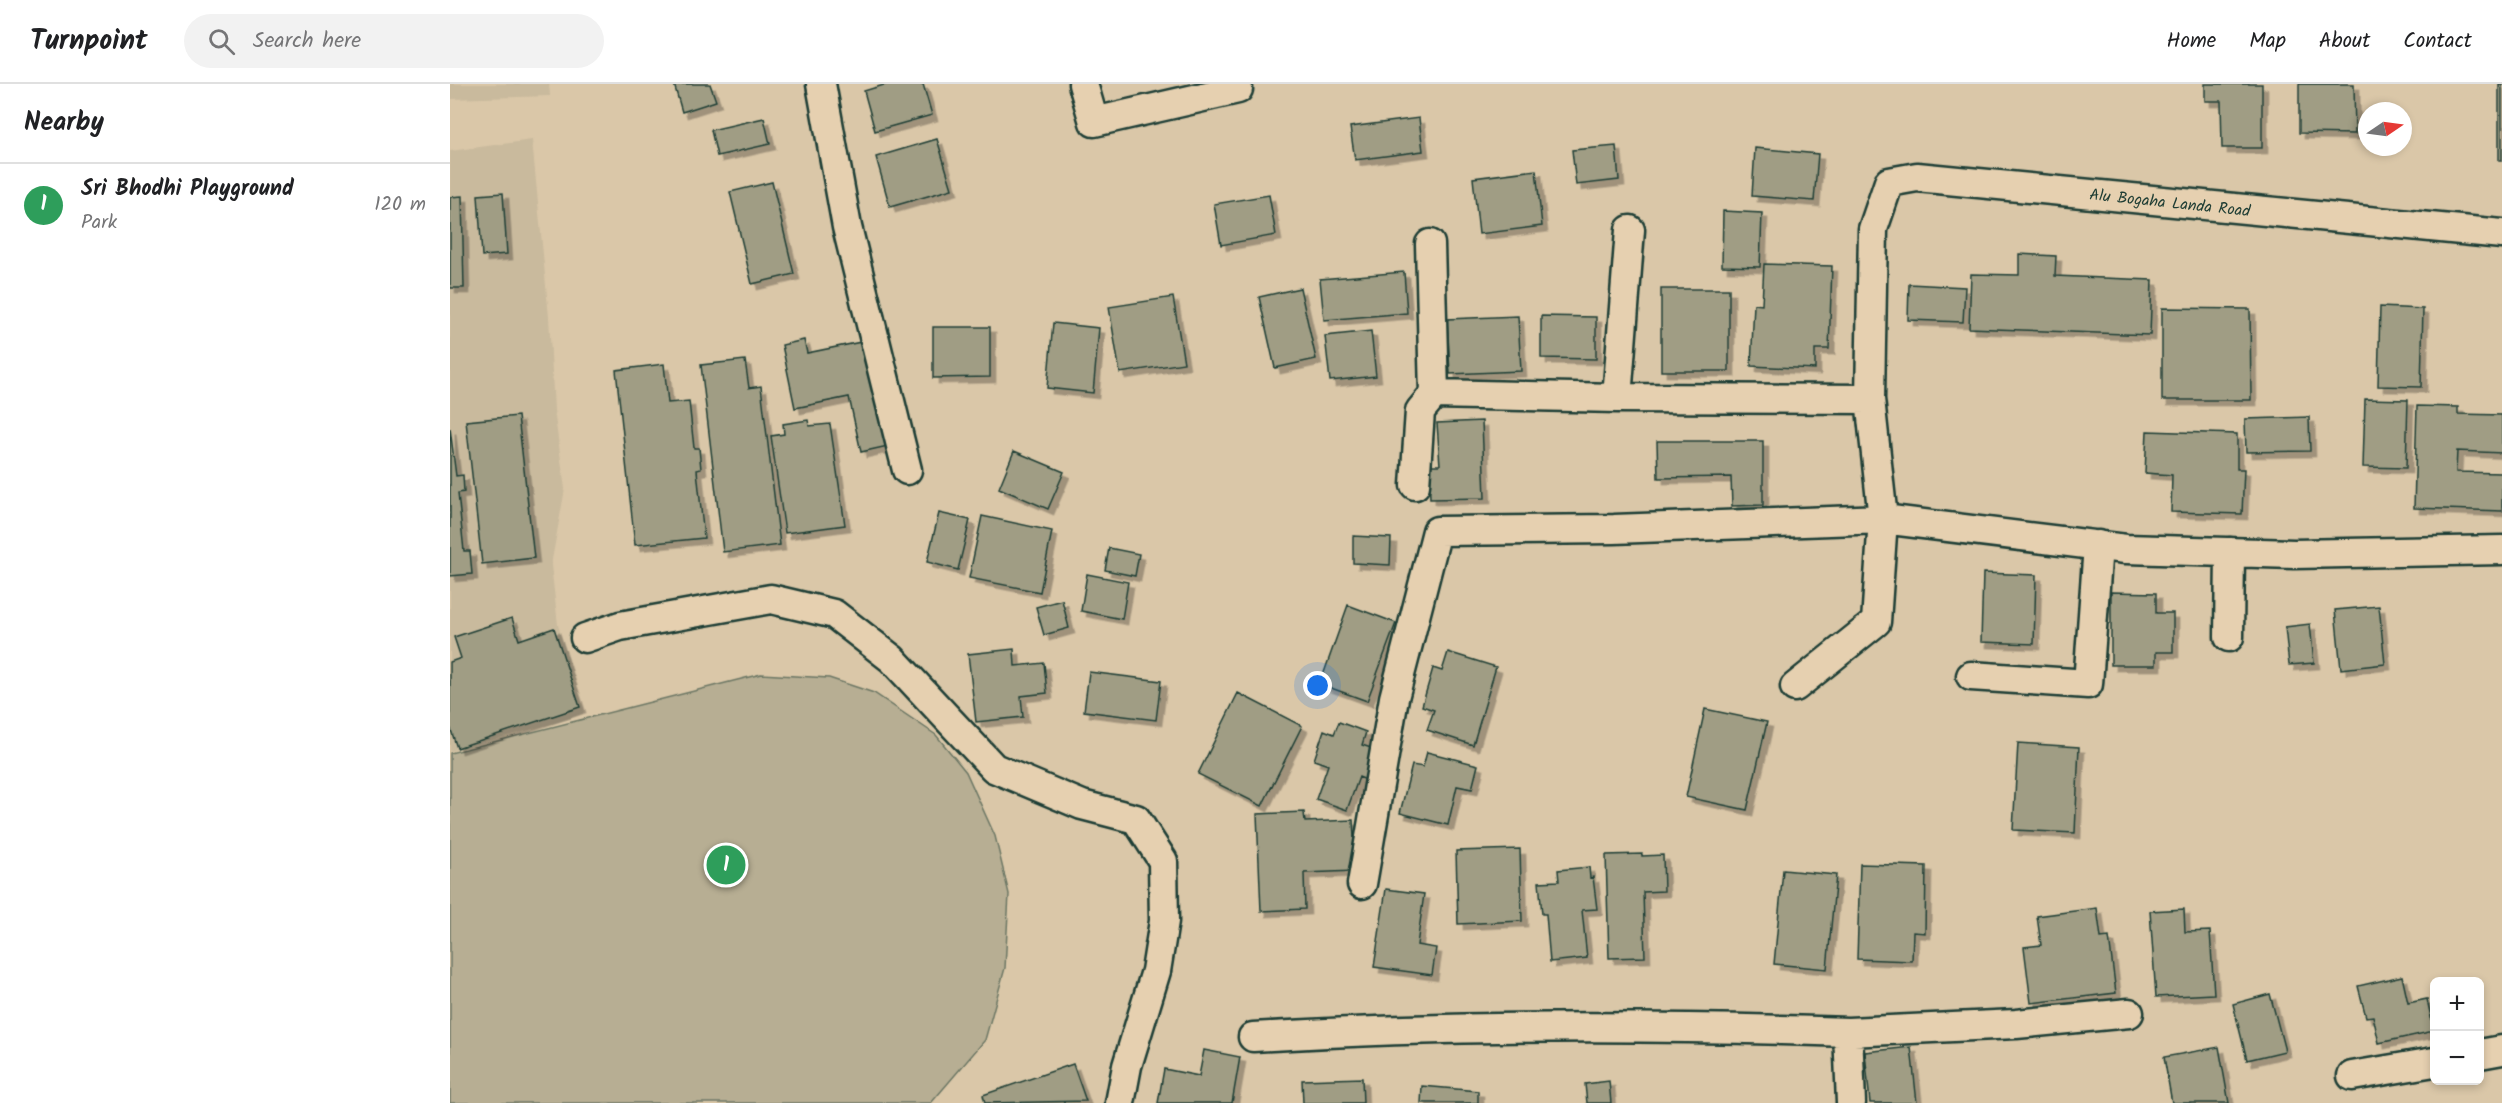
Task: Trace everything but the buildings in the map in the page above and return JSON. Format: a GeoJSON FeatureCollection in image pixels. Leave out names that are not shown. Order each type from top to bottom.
{"type":"FeatureCollection","features":[{"type":"Feature","properties":{"kind":"street"},"geometry":{"type":"LineString","coordinates":[[821,84],[846,227],[907,470]]}},
{"type":"Feature","properties":{"kind":"street"},"geometry":{"type":"LineString","coordinates":[[1083,84],[1094,122],[1238,89]]}},
{"type":"Feature","properties":{"kind":"street","name":"Alu Bogaha Landa Road"},"geometry":{"type":"LineString","coordinates":[[1870,399],[1873,229],[1889,182],[1917,177],[2502,234]]}},
{"type":"Feature","properties":{"kind":"street"},"geometry":{"type":"LineString","coordinates":[[1617,398],[1630,230]]}},
{"type":"Feature","properties":{"kind":"street"},"geometry":{"type":"LineString","coordinates":[[1415,485],[1420,411],[1434,394],[1430,244]]}},
{"type":"Feature","properties":{"kind":"street"},"geometry":{"type":"LineString","coordinates":[[1434,394],[1617,398],[1870,399],[1883,519],[1876,622],[1795,687]]}},
{"type":"Feature","properties":{"kind":"street"},"geometry":{"type":"LineString","coordinates":[[1362,884],[1394,698],[1437,531],[1614,530],[1883,519],[2126,549],[2294,554],[2502,550]]}},
{"type":"Feature","properties":{"kind":"street"},"geometry":{"type":"LineString","coordinates":[[1971,676],[2088,684],[2097,545]]}},
{"type":"Feature","properties":{"kind":"street"},"geometry":{"type":"LineString","coordinates":[[2229,637],[2230,552]]}},
{"type":"Feature","properties":{"kind":"street"},"geometry":{"type":"LineString","coordinates":[[585,638],[620,626],[771,599],[834,614],[892,659],[993,768],[1082,805],[1136,819],[1164,861],[1164,921],[1156,971],[1127,1066],[1120,1103]]}},
{"type":"Feature","properties":{"kind":"street"},"geometry":{"type":"LineString","coordinates":[[1253,1037],[1359,1031],[1686,1027],[1848,1032],[2016,1024],[2129,1013]]}},
{"type":"Feature","properties":{"kind":"street"},"geometry":{"type":"LineString","coordinates":[[1848,1032],[1851,1103]]}},
{"type":"Feature","properties":{"kind":"street"},"geometry":{"type":"LineString","coordinates":[[2484,1053],[2502,1050]]}},
{"type":"Feature","properties":{"kind":"street"},"geometry":{"type":"LineString","coordinates":[[2352,1076],[2430,1063]]}},
{"type":"Feature","properties":{"kind":"shaded area"},"geometry":{"type":"Polygon","coordinates":[[[450,84],[549,84],[550,96],[450,99],[450,84]]]}},
{"type":"Feature","properties":{"kind":"shaded area"},"geometry":{"type":"Polygon","coordinates":[[[532,140],[549,317],[554,410],[565,489],[551,565],[558,625],[584,709],[583,714],[570,719],[450,751],[450,151],[532,140]]]}},
{"type":"Feature","properties":{"kind":"shaded area"},"geometry":{"type":"Polygon","coordinates":[[[761,674],[829,678],[874,693],[936,735],[966,772],[995,836],[1009,894],[1005,968],[985,1040],[931,1103],[450,1103],[450,753],[761,674]]]}},
{"type":"Feature","properties":{"kind":"place","name":"Sri Bhodhi Playground"},"geometry":{"type":"Point","coordinates":[726,865]}}]}
